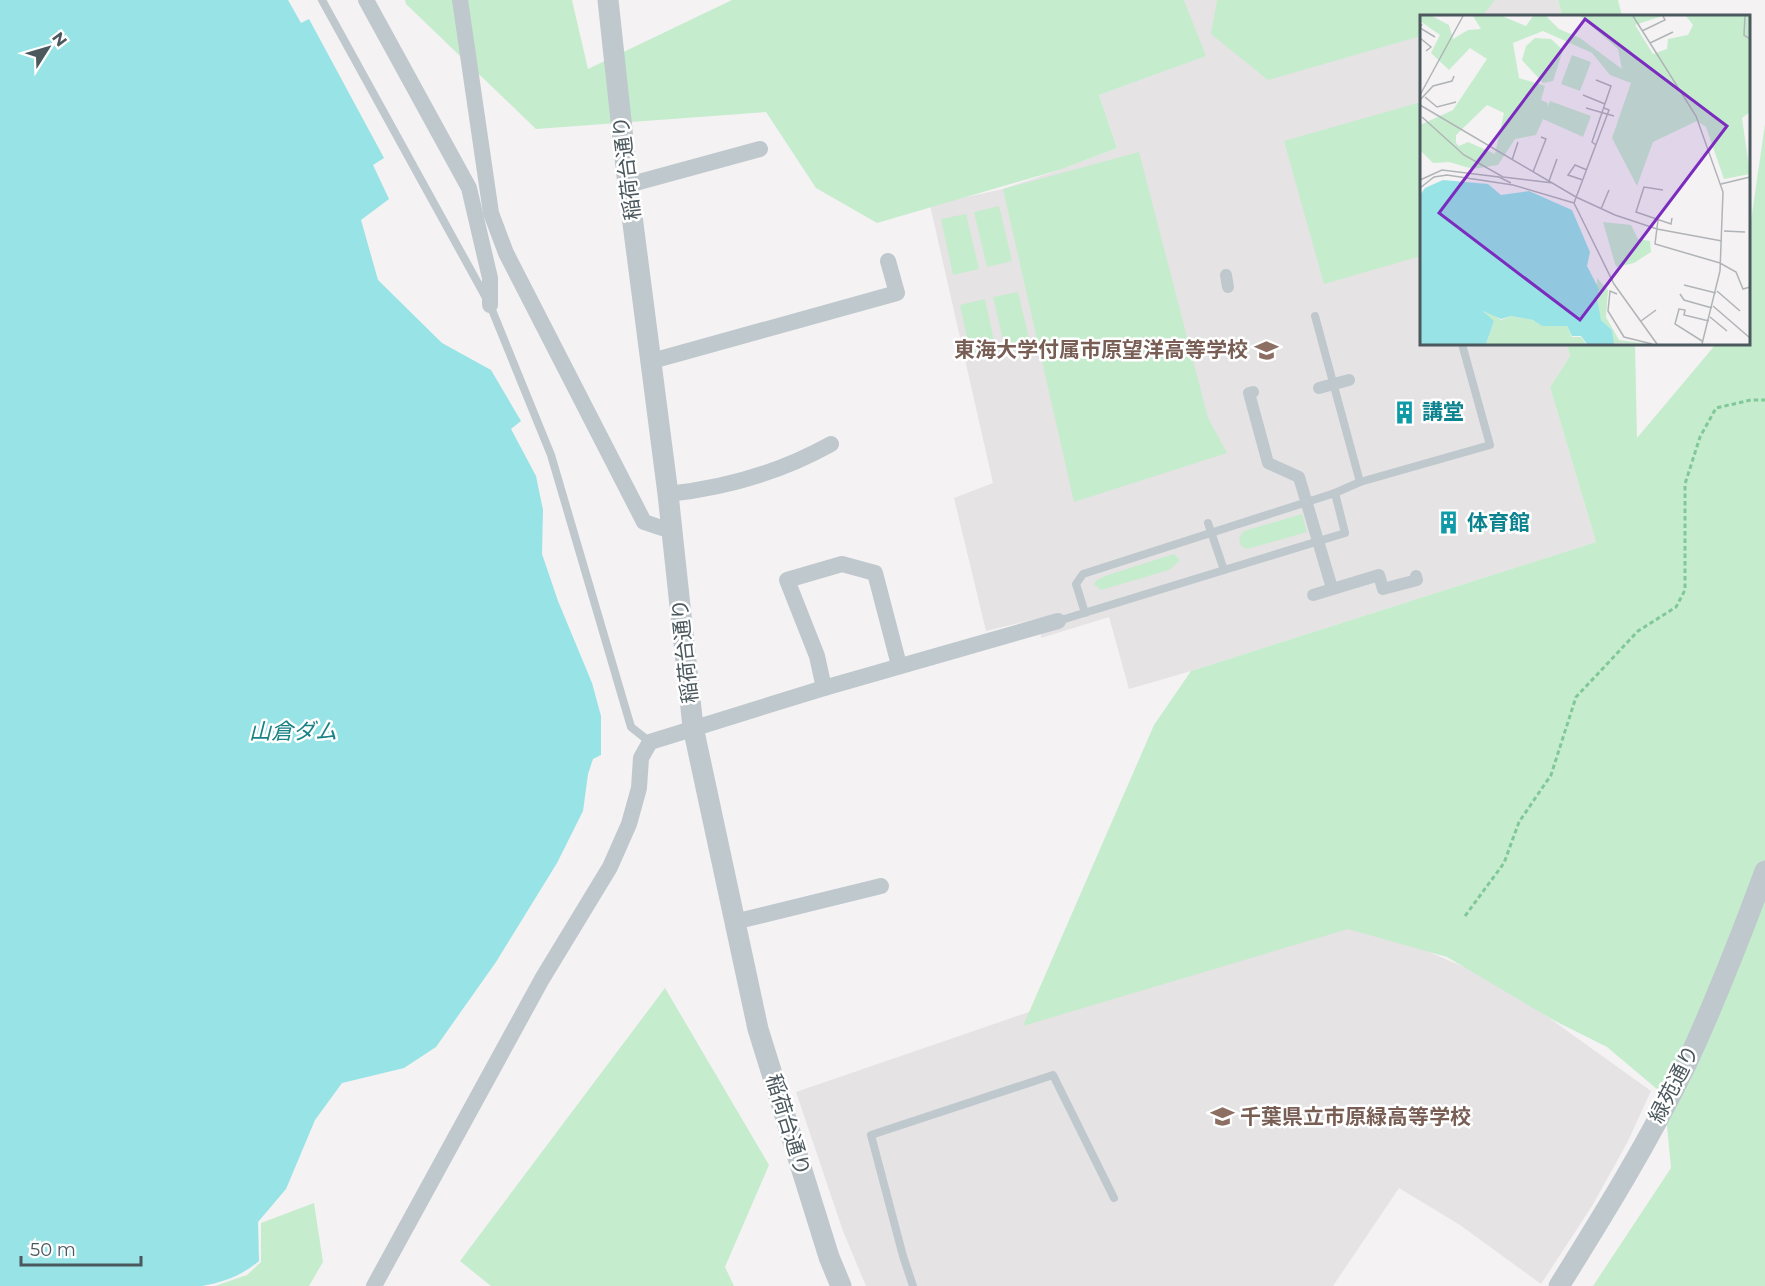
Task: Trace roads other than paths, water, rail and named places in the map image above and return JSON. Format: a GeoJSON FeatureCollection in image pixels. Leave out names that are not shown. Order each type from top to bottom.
{"type":"FeatureCollection","features":[{"type":"Feature","properties":{"kind":"street"},"geometry":{"type":"LineString","coordinates":[[366,0],[469,188],[490,278],[490,305]]}},
{"type":"Feature","properties":{"kind":"street"},"geometry":{"type":"LineString","coordinates":[[460,0],[491,213],[502,243],[644,522],[662,528],[671,528]]}},
{"type":"Feature","properties":{"kind":"street","name":"稲荷台通り"},"geometry":{"type":"LineString","coordinates":[[608,0],[628,185],[668,494],[693,727],[758,1029],[829,1257],[841,1286]]}},
{"type":"Feature","properties":{"kind":"street"},"geometry":{"type":"LineString","coordinates":[[628,185],[760,149]]}},
{"type":"Feature","properties":{"kind":"street"},"geometry":{"type":"LineString","coordinates":[[651,361],[897,293],[888,261]]}},
{"type":"Feature","properties":{"kind":"street"},"geometry":{"type":"LineString","coordinates":[[1319,388],[1349,380]]}},
{"type":"Feature","properties":{"kind":"street"},"geometry":{"type":"LineString","coordinates":[[1253,392],[1249,393],[1268,463],[1299,477],[1332,588]]}},
{"type":"Feature","properties":{"kind":"street"},"geometry":{"type":"LineString","coordinates":[[668,494],[704,490],[747,480],[817,452],[831,444]]}},
{"type":"Feature","properties":{"kind":"street"},"geometry":{"type":"LineString","coordinates":[[824,688],[817,656],[787,580],[842,564],[875,573],[899,665]]}},
{"type":"Feature","properties":{"kind":"street"},"geometry":{"type":"LineString","coordinates":[[1313,595],[1379,575],[1383,589],[1417,580],[1416,576]]}},
{"type":"Feature","properties":{"kind":"street"},"geometry":{"type":"LineString","coordinates":[[374,1286],[542,979],[610,867],[629,824],[639,788],[641,758],[650,742],[899,665],[1058,621]]}},
{"type":"Feature","properties":{"kind":"street","name":"緑苑通り"},"geometry":{"type":"LineString","coordinates":[[1559,1286],[1619,1191],[1685,1065],[1743,931],[1765,871]]}},
{"type":"Feature","properties":{"kind":"street"},"geometry":{"type":"LineString","coordinates":[[734,922],[881,886]]}},
{"type":"Feature","properties":{"kind":"lane"},"geometry":{"type":"LineString","coordinates":[[322,0],[490,305],[551,455],[631,728],[650,742]]}},
{"type":"Feature","properties":{"kind":"lane"},"geometry":{"type":"LineString","coordinates":[[1315,315],[1360,482]]}},
{"type":"Feature","properties":{"kind":"lane"},"geometry":{"type":"LineString","coordinates":[[1085,613],[1076,584],[1083,574],[1335,493],[1360,482],[1490,445],[1462,345]]}},
{"type":"Feature","properties":{"kind":"lane"},"geometry":{"type":"LineString","coordinates":[[1058,621],[1345,532],[1335,493]]}},
{"type":"Feature","properties":{"kind":"lane"},"geometry":{"type":"LineString","coordinates":[[1208,523],[1224,570]]}},
{"type":"Feature","properties":{"kind":"lane"},"geometry":{"type":"LineString","coordinates":[[913,1286],[871,1135],[1053,1075],[1114,1198]]}},
{"type":"Feature","properties":{"kind":"water","name":"山倉ダム"},"geometry":{"type":"Polygon","coordinates":[[[0,0],[288,0],[301,23],[309,19],[384,158],[373,165],[389,199],[361,220],[378,280],[442,343],[491,370],[521,421],[511,429],[536,476],[543,510],[542,554],[558,601],[592,683],[601,716],[601,755],[593,759],[588,774],[583,811],[557,863],[496,962],[436,1047],[404,1068],[342,1083],[315,1120],[286,1189],[258,1222],[259,1261],[232,1278],[202,1286],[0,1286],[0,0]]]}},
{"type":"Feature","properties":{"kind":"place","name":"東海大学付属市原望洋高等学校"},"geometry":{"type":"Point","coordinates":[1266,350]}},
{"type":"Feature","properties":{"kind":"place","name":"講堂"},"geometry":{"type":"Point","coordinates":[1404,412]}},
{"type":"Feature","properties":{"kind":"place","name":"体育館"},"geometry":{"type":"Point","coordinates":[1449,523]}},
{"type":"Feature","properties":{"kind":"place","name":"千葉県立市原緑高等学校"},"geometry":{"type":"Point","coordinates":[1222,1117]}}]}
